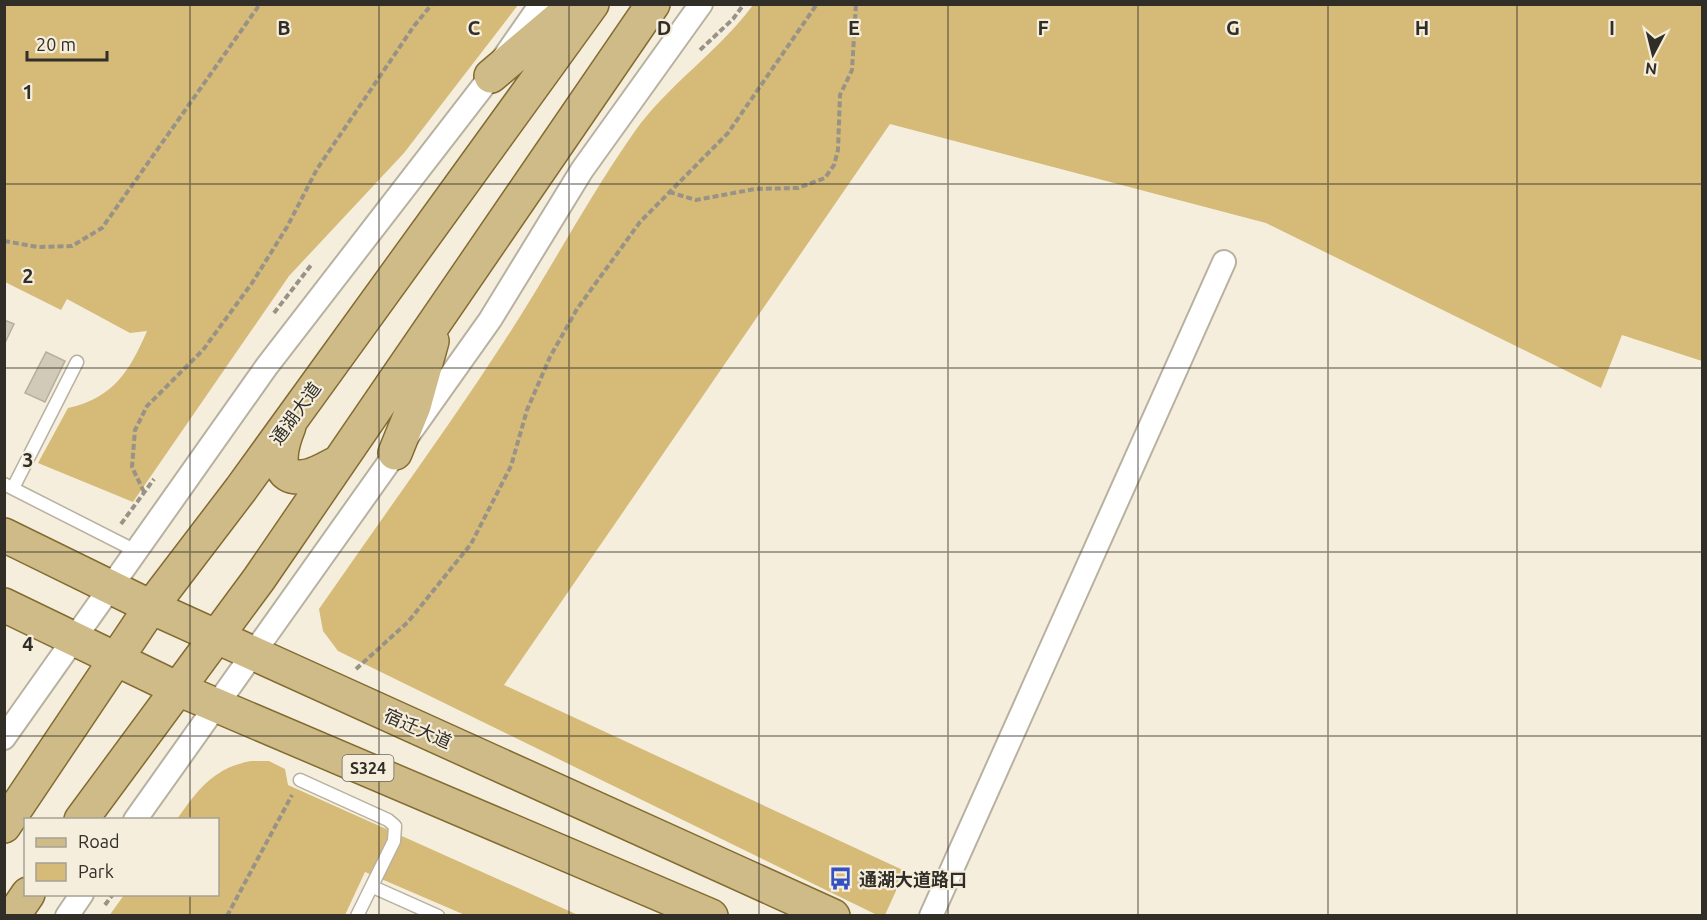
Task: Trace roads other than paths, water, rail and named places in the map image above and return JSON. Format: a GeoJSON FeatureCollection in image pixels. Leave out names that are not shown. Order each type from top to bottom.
{"type":"FeatureCollection","features":[{"type":"Feature","properties":{"kind":"main road"},"geometry":{"type":"LineString","coordinates":[[490,76],[576,4]]}},
{"type":"Feature","properties":{"kind":"main road","name":"通湖大道"},"geometry":{"type":"LineString","coordinates":[[4,828],[151,607],[291,419],[592,4]]}},
{"type":"Feature","properties":{"kind":"main road"},"geometry":{"type":"LineString","coordinates":[[82,818],[217,637],[653,4]]}},
{"type":"Feature","properties":{"kind":"main road"},"geometry":{"type":"LineString","coordinates":[[395,453],[414,406],[441,311]]}},
{"type":"Feature","properties":{"kind":"main road"},"geometry":{"type":"LineString","coordinates":[[291,419],[280,449],[280,462],[286,472],[297,476],[309,476],[339,462]]}},
{"type":"Feature","properties":{"kind":"main road","name":"宿迁大道"},"geometry":{"type":"LineString","coordinates":[[4,535],[151,607],[833,915]]}},
{"type":"Feature","properties":{"kind":"main road","name":"S324"},"geometry":{"type":"LineString","coordinates":[[4,605],[178,689],[711,915]]}},
{"type":"Feature","properties":{"kind":"main road"},"geometry":{"type":"LineString","coordinates":[[4,828],[24,829]]}},
{"type":"Feature","properties":{"kind":"main road"},"geometry":{"type":"LineString","coordinates":[[13,915],[27,896]]}},
{"type":"Feature","properties":{"kind":"street"},"geometry":{"type":"LineString","coordinates":[[4,738],[267,366],[490,76],[542,4]]}},
{"type":"Feature","properties":{"kind":"street"},"geometry":{"type":"LineString","coordinates":[[136,818],[490,320],[582,170],[701,4]]}},
{"type":"Feature","properties":{"kind":"street"},"geometry":{"type":"LineString","coordinates":[[931,915],[1224,262]]}},
{"type":"Feature","properties":{"kind":"street"},"geometry":{"type":"LineString","coordinates":[[67,915],[81,896]]}},
{"type":"Feature","properties":{"kind":"lane"},"geometry":{"type":"LineString","coordinates":[[77,362],[9,486],[136,551]]}},
{"type":"Feature","properties":{"kind":"lane"},"geometry":{"type":"LineString","coordinates":[[300,780],[388,820],[395,826],[394,841],[357,915]]}},
{"type":"Feature","properties":{"kind":"lane"},"geometry":{"type":"LineString","coordinates":[[373,887],[438,915]]}},
{"type":"Feature","properties":{"kind":"place","name":"通湖大道路口"},"geometry":{"type":"Point","coordinates":[841,879]}}]}
